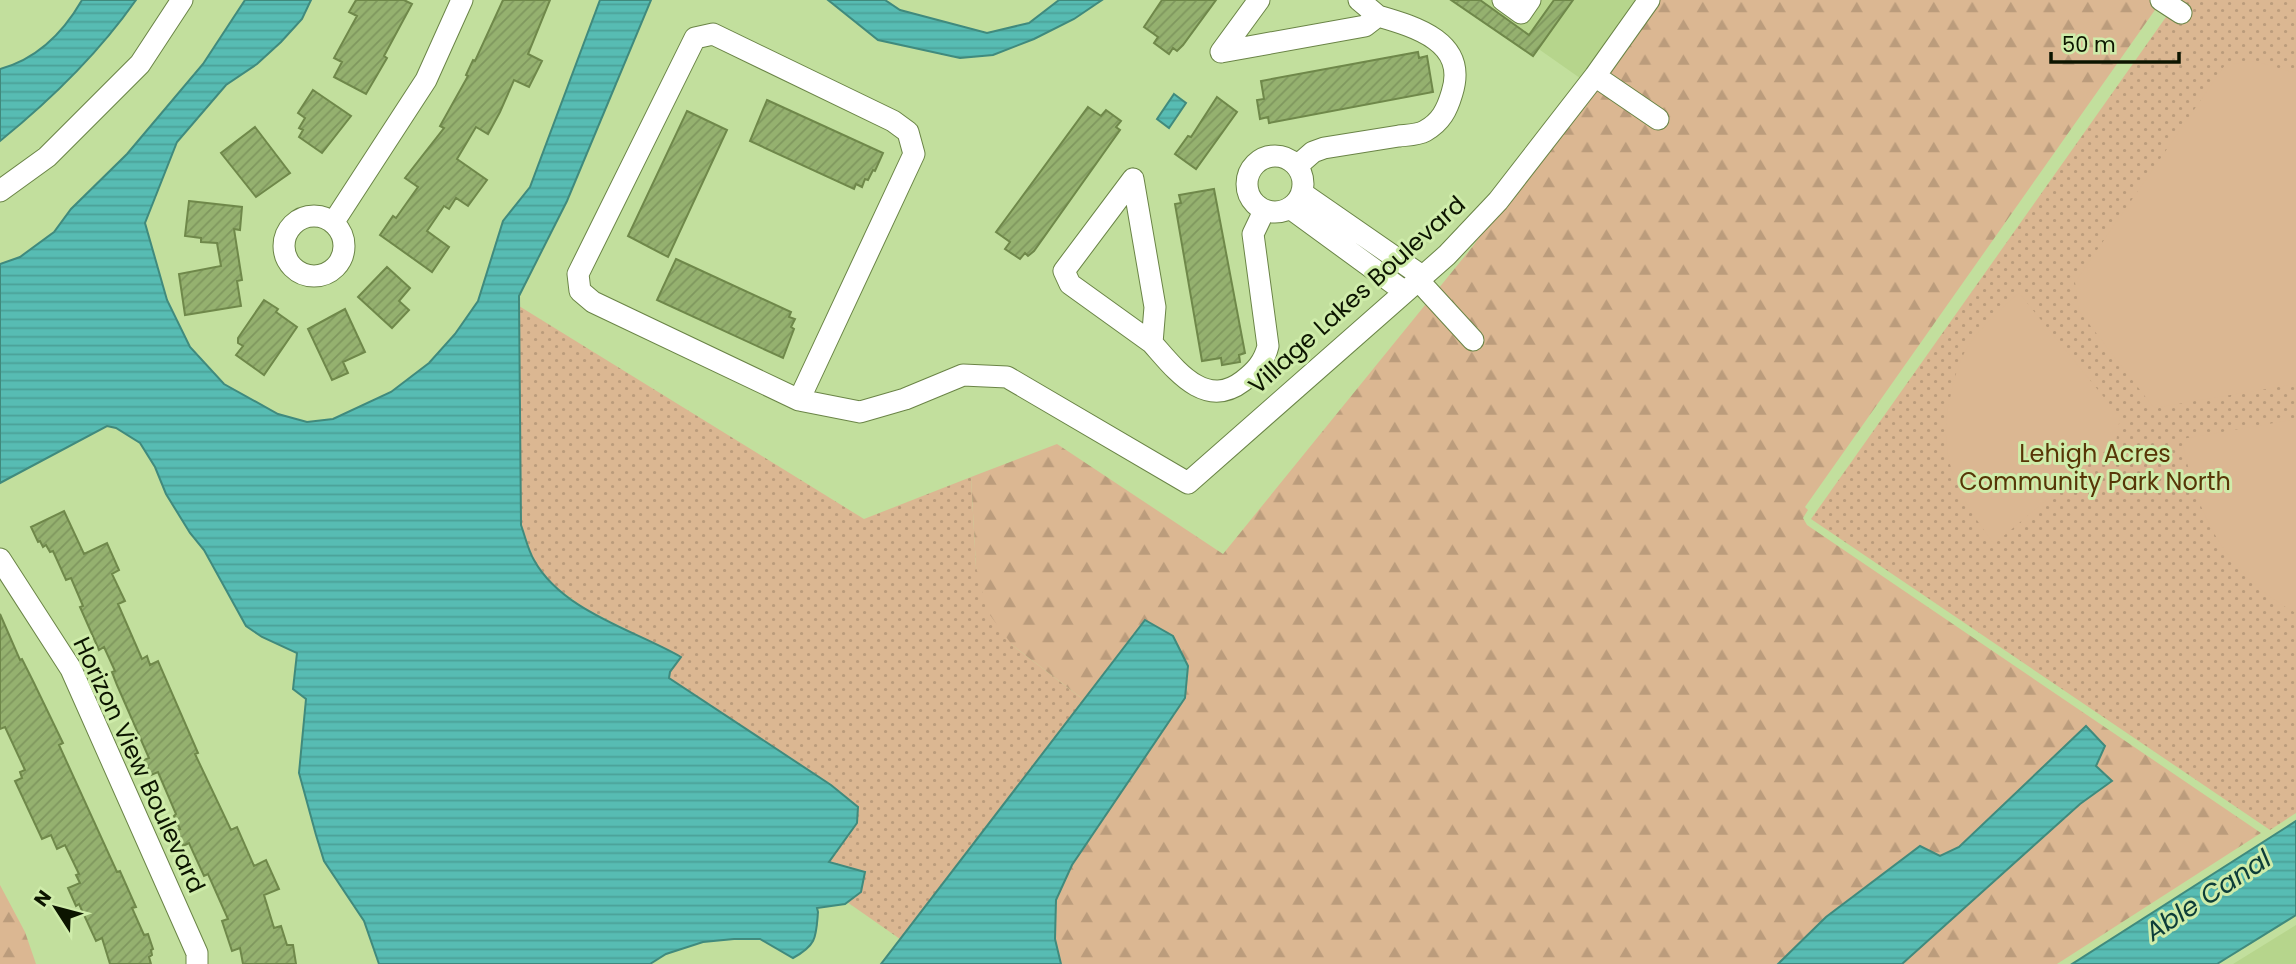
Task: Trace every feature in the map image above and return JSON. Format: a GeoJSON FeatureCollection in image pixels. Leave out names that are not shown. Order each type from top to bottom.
{"type":"FeatureCollection","features":[{"type":"Feature","properties":{"kind":"street"},"geometry":{"type":"LineString","coordinates":[[0,191],[47,158],[140,64],[182,0]]}},
{"type":"Feature","properties":{"kind":"street"},"geometry":{"type":"LineString","coordinates":[[332,223],[426,80],[462,0]]}},
{"type":"Feature","properties":{"kind":"street"},"geometry":{"type":"LineString","coordinates":[[1259,0],[1221,52],[1365,26],[1378,16]]}},
{"type":"Feature","properties":{"kind":"street"},"geometry":{"type":"LineString","coordinates":[[1297,166],[1313,152],[1325,148],[1423,132],[1447,113],[1455,85],[1455,68],[1447,51],[1435,38],[1416,27],[1378,16],[1359,0]]}},
{"type":"Feature","properties":{"kind":"street"},"geometry":{"type":"LineString","coordinates":[[1503,0],[1521,13],[1530,0]]}},
{"type":"Feature","properties":{"kind":"street","name":"Village Lakes Boulevard"},"geometry":{"type":"LineString","coordinates":[[799,400],[860,412],[905,399],[963,375],[1007,377],[1188,483],[1447,254],[1498,201],[1595,76],[1649,0]]}},
{"type":"Feature","properties":{"kind":"street"},"geometry":{"type":"LineString","coordinates":[[2161,0],[2181,13]]}},
{"type":"Feature","properties":{"kind":"street"},"geometry":{"type":"LineString","coordinates":[[713,34],[893,121],[908,132],[914,154],[799,400],[593,302],[580,291],[578,274],[695,38],[713,34]]}},
{"type":"Feature","properties":{"kind":"street"},"geometry":{"type":"LineString","coordinates":[[1595,76],[1658,119]]}},
{"type":"Feature","properties":{"kind":"street"},"geometry":{"type":"LineString","coordinates":[[1272,156],[1281,157],[1297,166],[1302,174],[1296,201],[1273,213],[1256,206],[1247,190],[1250,172],[1263,159],[1272,156]]}},
{"type":"Feature","properties":{"kind":"street"},"geometry":{"type":"LineString","coordinates":[[1152,343],[1155,307],[1133,179],[1065,271],[1070,284],[1152,343],[1178,372],[1196,386],[1211,392],[1234,388],[1253,374],[1265,359],[1268,346],[1253,233],[1264,211]]}},
{"type":"Feature","properties":{"kind":"street"},"geometry":{"type":"LineString","coordinates":[[1296,201],[1415,283],[1473,340]]}},
{"type":"Feature","properties":{"kind":"street","name":"Horizon View Boulevard"},"geometry":{"type":"LineString","coordinates":[[0,559],[71,668],[197,953],[197,964]]}},
{"type":"Feature","properties":{"kind":"shaded area"},"geometry":{"type":"Polygon","coordinates":[[[1469,0],[1646,0],[1587,83],[1469,0]]]}},
{"type":"Feature","properties":{"kind":"shaded area"},"geometry":{"type":"Polygon","coordinates":[[[2296,925],[2296,964],[2233,964],[2296,925]]]}},
{"type":"Feature","properties":{"kind":"green space"},"geometry":{"type":"Polygon","coordinates":[[[1646,0],[2162,0],[1805,507],[1808,510],[1803,518],[1807,525],[2261,833],[2057,964],[1902,964],[2080,804],[2112,782],[2096,766],[2086,726],[1959,847],[1940,856],[1920,846],[1826,917],[1778,964],[1061,964],[1055,939],[1056,900],[1072,865],[1185,698],[1145,620],[1084,700],[1012,645],[987,611],[976,567],[971,477],[1057,444],[1223,554],[1473,246],[1646,0]]]}},
{"type":"Feature","properties":{"kind":"green space","name":"Lehigh Acres Community Park North"},"geometry":{"type":"Polygon","coordinates":[[[2178,0],[2296,0],[2296,813],[2270,830],[1811,519],[2178,0]]]}},
{"type":"Feature","properties":{"kind":"green space"},"geometry":{"type":"Polygon","coordinates":[[[2254,61],[2296,73],[2296,384],[2154,408],[2079,311],[2075,282],[2225,65],[2254,61]]]}},
{"type":"Feature","properties":{"kind":"green space"},"geometry":{"type":"Polygon","coordinates":[[[2019,293],[2120,417],[2116,442],[1994,544],[1960,492],[1953,474],[1948,456],[1947,416],[1955,376],[1967,348],[1985,325],[2019,293]]]}},
{"type":"Feature","properties":{"kind":"green space"},"geometry":{"type":"Polygon","coordinates":[[[519,306],[864,519],[971,477],[976,567],[1012,645],[1084,700],[900,939],[847,902],[861,892],[828,862],[858,807],[831,785],[669,678],[670,672],[681,657],[586,609],[553,585],[534,561],[521,525],[519,306]]]}},
{"type":"Feature","properties":{"kind":"green space"},"geometry":{"type":"Polygon","coordinates":[[[2296,419],[2296,613],[2251,580],[2218,540],[2196,492],[2182,439],[2296,419]]]}},
{"type":"Feature","properties":{"kind":"green space"},"geometry":{"type":"Polygon","coordinates":[[[0,885],[25,932],[36,964],[0,964],[0,885]]]}},
{"type":"Feature","properties":{"kind":"water"},"geometry":{"type":"Polygon","coordinates":[[[82,0],[136,0],[106,39],[73,75],[0,141],[0,69],[26,59],[48,43],[82,0]]]}},
{"type":"Feature","properties":{"kind":"water"},"geometry":{"type":"Polygon","coordinates":[[[245,0],[311,0],[302,19],[281,42],[257,64],[226,85],[177,142],[145,223],[167,300],[190,347],[224,384],[278,414],[307,422],[333,419],[391,392],[429,363],[455,334],[478,301],[503,221],[530,187],[600,0],[651,0],[567,201],[519,296],[521,525],[534,560],[546,578],[562,593],[600,618],[681,657],[670,672],[669,678],[831,785],[858,807],[857,823],[829,862],[865,872],[861,892],[845,904],[817,908],[814,940],[807,949],[793,958],[760,939],[734,939],[703,942],[666,954],[650,964],[379,964],[364,921],[324,861],[299,773],[306,699],[293,689],[297,653],[262,637],[246,626],[204,550],[166,494],[155,467],[140,443],[116,428],[107,426],[0,483],[0,264],[20,257],[54,232],[71,209],[127,154],[203,64],[245,0]]]}},
{"type":"Feature","properties":{"kind":"water"},"geometry":{"type":"Polygon","coordinates":[[[828,0],[885,0],[900,10],[987,33],[1029,23],[1059,0],[1102,0],[1074,19],[1034,39],[993,55],[960,58],[878,40],[828,0]]]}},
{"type":"Feature","properties":{"kind":"water"},"geometry":{"type":"Polygon","coordinates":[[[1174,94],[1186,103],[1169,128],[1157,119],[1174,94]]]}},
{"type":"Feature","properties":{"kind":"water"},"geometry":{"type":"Polygon","coordinates":[[[1145,620],[1173,636],[1188,666],[1185,698],[1072,865],[1056,900],[1055,939],[1061,964],[881,964],[1145,620]]]}},
{"type":"Feature","properties":{"kind":"water"},"geometry":{"type":"Polygon","coordinates":[[[2086,726],[2105,746],[2096,766],[2112,781],[2080,804],[1902,964],[1778,964],[1826,917],[1920,846],[1940,856],[1959,847],[2086,726]]]}},
{"type":"Feature","properties":{"kind":"water","name":"Able Canal"},"geometry":{"type":"Polygon","coordinates":[[[2296,821],[2296,915],[2217,964],[2072,964],[2296,821]]]}},
{"type":"Feature","properties":{"kind":"building"},"geometry":{"type":"Polygon","coordinates":[[[356,0],[404,0],[412,4],[384,56],[387,58],[366,94],[334,77],[342,62],[334,58],[357,16],[349,12],[356,0]]]}},
{"type":"Feature","properties":{"kind":"building"},"geometry":{"type":"Polygon","coordinates":[[[503,0],[550,0],[528,54],[542,61],[529,87],[514,80],[488,134],[476,127],[457,159],[487,180],[468,206],[456,198],[449,209],[444,206],[427,231],[449,247],[432,272],[380,235],[418,187],[405,178],[444,128],[440,126],[468,76],[466,75],[503,0]]]}},
{"type":"Feature","properties":{"kind":"building"},"geometry":{"type":"Polygon","coordinates":[[[1162,0],[1216,0],[1183,45],[1177,51],[1173,48],[1169,54],[1154,43],[1158,37],[1144,27],[1162,0]]]}},
{"type":"Feature","properties":{"kind":"building"},"geometry":{"type":"Polygon","coordinates":[[[1451,0],[1480,0],[1529,35],[1554,0],[1573,0],[1533,56],[1451,0]]]}},
{"type":"Feature","properties":{"kind":"building"},"geometry":{"type":"Polygon","coordinates":[[[1418,52],[1419,58],[1427,56],[1433,92],[1269,123],[1268,117],[1260,119],[1257,100],[1264,99],[1261,81],[1418,52]]]}},
{"type":"Feature","properties":{"kind":"building"},"geometry":{"type":"Polygon","coordinates":[[[313,90],[351,116],[322,153],[299,137],[303,130],[299,128],[305,118],[298,113],[313,90]]]}},
{"type":"Feature","properties":{"kind":"building"},"geometry":{"type":"Polygon","coordinates":[[[1217,97],[1237,112],[1196,169],[1175,154],[1188,136],[1191,137],[1217,97]]]}},
{"type":"Feature","properties":{"kind":"building"},"geometry":{"type":"Polygon","coordinates":[[[767,100],[883,153],[875,171],[873,170],[868,180],[865,179],[862,187],[856,184],[854,189],[750,141],[767,100]]]}},
{"type":"Feature","properties":{"kind":"building"},"geometry":{"type":"Polygon","coordinates":[[[1088,107],[1101,116],[1106,110],[1121,121],[1116,127],[1120,130],[1034,251],[1028,256],[1025,253],[1020,259],[1005,249],[1010,242],[996,232],[1088,107]]]}},
{"type":"Feature","properties":{"kind":"building"},"geometry":{"type":"Polygon","coordinates":[[[687,111],[727,130],[668,257],[628,236],[687,111]]]}},
{"type":"Feature","properties":{"kind":"building"},"geometry":{"type":"Polygon","coordinates":[[[255,127],[290,173],[256,197],[221,153],[255,127]]]}},
{"type":"Feature","properties":{"kind":"building"},"geometry":{"type":"Polygon","coordinates":[[[1214,189],[1245,353],[1239,355],[1240,362],[1222,365],[1221,358],[1202,361],[1175,204],[1181,203],[1179,195],[1214,189]]]}},
{"type":"Feature","properties":{"kind":"building"},"geometry":{"type":"Polygon","coordinates":[[[189,201],[242,207],[240,230],[234,229],[242,280],[237,281],[241,306],[185,315],[179,274],[221,266],[217,243],[201,242],[201,238],[185,236],[189,201]]]}},
{"type":"Feature","properties":{"kind":"building"},"geometry":{"type":"Polygon","coordinates":[[[676,259],[791,312],[789,317],[795,319],[791,327],[794,329],[783,358],[657,300],[676,259]]]}},
{"type":"Feature","properties":{"kind":"building"},"geometry":{"type":"Polygon","coordinates":[[[387,267],[410,288],[399,301],[409,310],[392,328],[358,297],[387,267]]]}},
{"type":"Feature","properties":{"kind":"building"},"geometry":{"type":"Polygon","coordinates":[[[264,300],[297,327],[264,375],[236,355],[243,346],[238,343],[238,338],[264,300]]]}},
{"type":"Feature","properties":{"kind":"building"},"geometry":{"type":"Polygon","coordinates":[[[345,309],[365,352],[343,362],[348,373],[332,380],[308,329],[345,309]]]}},
{"type":"Feature","properties":{"kind":"building"},"geometry":{"type":"Polygon","coordinates":[[[64,511],[84,554],[107,543],[119,570],[112,574],[125,601],[118,604],[142,659],[147,656],[150,665],[158,661],[198,753],[195,754],[231,830],[237,827],[254,866],[266,860],[279,889],[264,895],[274,928],[281,926],[287,945],[293,945],[296,964],[243,964],[240,948],[232,951],[222,921],[228,919],[208,874],[204,876],[189,843],[183,846],[176,830],[180,829],[174,816],[176,814],[158,772],[151,775],[144,760],[149,758],[117,685],[112,672],[115,671],[104,647],[99,650],[80,607],[83,606],[71,578],[66,580],[53,551],[50,552],[46,545],[43,547],[40,541],[38,542],[31,527],[64,511]]]}},
{"type":"Feature","properties":{"kind":"building"},"geometry":{"type":"Polygon","coordinates":[[[0,614],[20,660],[22,659],[63,743],[59,745],[117,872],[120,871],[136,907],[132,908],[144,935],[148,934],[153,949],[149,957],[151,964],[110,964],[102,938],[96,941],[79,904],[76,906],[68,888],[80,883],[76,875],[79,874],[65,845],[57,849],[51,835],[42,839],[15,781],[22,778],[20,772],[25,770],[5,727],[0,729],[0,614]]]}}]}
